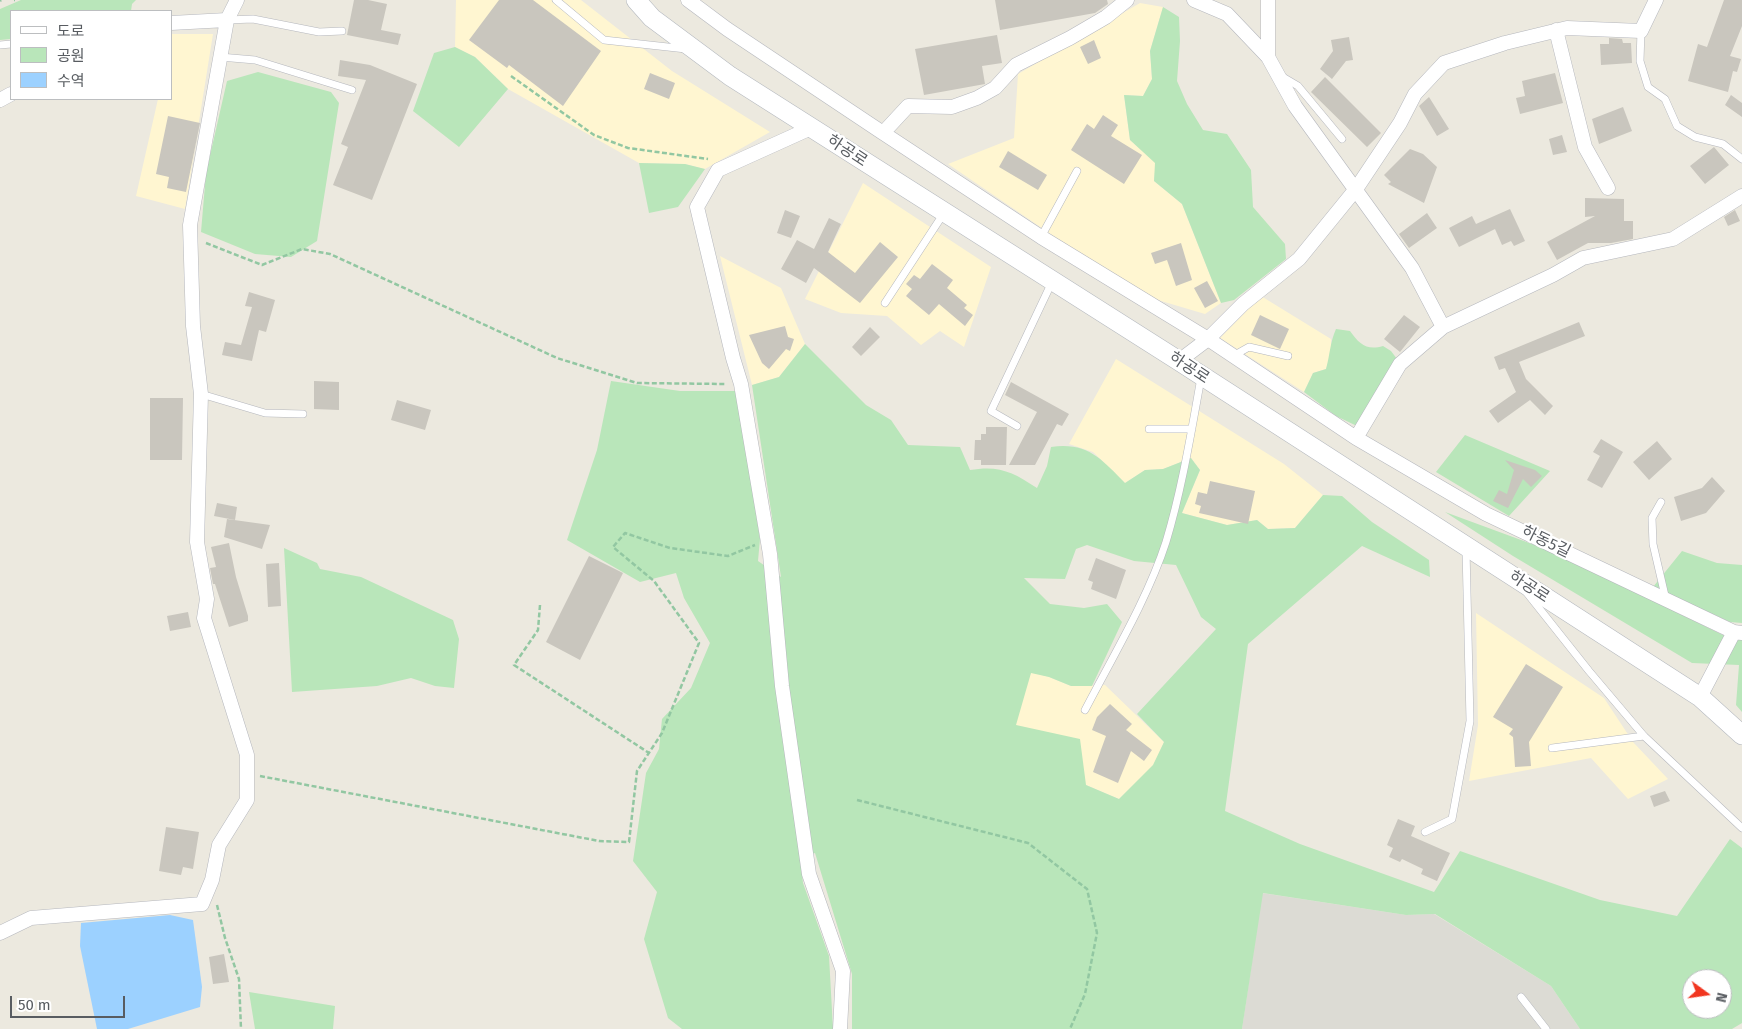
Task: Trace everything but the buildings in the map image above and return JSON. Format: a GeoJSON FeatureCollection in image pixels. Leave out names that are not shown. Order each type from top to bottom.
{"type":"FeatureCollection","features":[{"type":"Feature","properties":{"kind":"main road","name":"하공로"},"geometry":{"type":"LineString","coordinates":[[636,0],[652,18],[730,76],[1179,361],[1700,697],[1742,735]]}},
{"type":"Feature","properties":{"kind":"street"},"geometry":{"type":"LineString","coordinates":[[0,932],[31,918],[202,904],[212,880],[219,844],[247,800],[247,755],[204,618],[207,599],[197,542],[201,394],[193,326],[190,236],[190,225],[227,20],[237,0]]}},
{"type":"Feature","properties":{"kind":"street","name":"하동5길"},"geometry":{"type":"LineString","coordinates":[[688,0],[727,29],[1041,237],[1208,339],[1356,438],[1486,514],[1738,633]]}},
{"type":"Feature","properties":{"kind":"street"},"geometry":{"type":"LineString","coordinates":[[883,133],[908,106],[952,107],[995,88],[1016,65],[1070,38],[1106,17],[1127,0]]}},
{"type":"Feature","properties":{"kind":"street"},"geometry":{"type":"LineString","coordinates":[[1194,0],[1227,14],[1268,57],[1294,106],[1412,268],[1443,327]]}},
{"type":"Feature","properties":{"kind":"street"},"geometry":{"type":"LineString","coordinates":[[1268,0],[1268,57]]}},
{"type":"Feature","properties":{"kind":"street"},"geometry":{"type":"LineString","coordinates":[[1179,361],[1208,339],[1242,304],[1299,259],[1356,189],[1400,123],[1415,94],[1444,63],[1505,43],[1567,28],[1641,31],[1656,0]]}},
{"type":"Feature","properties":{"kind":"street"},"geometry":{"type":"LineString","coordinates":[[172,23],[227,20]]}},
{"type":"Feature","properties":{"kind":"street"},"geometry":{"type":"LineString","coordinates":[[1556,30],[1585,147],[1608,188]]}},
{"type":"Feature","properties":{"kind":"street"},"geometry":{"type":"LineString","coordinates":[[811,128],[718,170],[697,207],[732,358],[742,384],[768,540],[782,686],[809,874],[843,971],[840,1029]]}},
{"type":"Feature","properties":{"kind":"street"},"geometry":{"type":"LineString","coordinates":[[1356,438],[1400,364],[1443,327],[1554,275],[1583,258],[1673,238],[1742,196]]}},
{"type":"Feature","properties":{"kind":"street"},"geometry":{"type":"LineString","coordinates":[[1700,697],[1738,633]]}},
{"type":"Feature","properties":{"kind":"lane"},"geometry":{"type":"LineString","coordinates":[[556,0],[604,40],[696,50]]}},
{"type":"Feature","properties":{"kind":"lane"},"geometry":{"type":"LineString","coordinates":[[227,20],[253,19],[319,32],[342,31]]}},
{"type":"Feature","properties":{"kind":"lane"},"geometry":{"type":"LineString","coordinates":[[1641,31],[1640,61],[1648,87],[1665,99],[1677,126],[1695,137],[1723,144],[1742,159]]}},
{"type":"Feature","properties":{"kind":"lane"},"geometry":{"type":"LineString","coordinates":[[220,57],[255,60],[352,90]]}},
{"type":"Feature","properties":{"kind":"lane"},"geometry":{"type":"LineString","coordinates":[[1277,73],[1298,86],[1342,138]]}},
{"type":"Feature","properties":{"kind":"lane"},"geometry":{"type":"LineString","coordinates":[[1041,237],[1077,171]]}},
{"type":"Feature","properties":{"kind":"lane"},"geometry":{"type":"LineString","coordinates":[[885,303],[944,213]]}},
{"type":"Feature","properties":{"kind":"lane"},"geometry":{"type":"LineString","coordinates":[[1017,426],[991,411],[1052,282]]}},
{"type":"Feature","properties":{"kind":"lane"},"geometry":{"type":"LineString","coordinates":[[1233,356],[1249,347],[1288,356]]}},
{"type":"Feature","properties":{"kind":"lane"},"geometry":{"type":"LineString","coordinates":[[1085,710],[1136,611],[1165,543],[1192,429],[1201,376]]}},
{"type":"Feature","properties":{"kind":"lane"},"geometry":{"type":"LineString","coordinates":[[201,394],[265,413],[303,414]]}},
{"type":"Feature","properties":{"kind":"lane"},"geometry":{"type":"LineString","coordinates":[[1149,429],[1192,429]]}},
{"type":"Feature","properties":{"kind":"lane"},"geometry":{"type":"LineString","coordinates":[[1661,502],[1652,518],[1653,544],[1666,600]]}},
{"type":"Feature","properties":{"kind":"lane"},"geometry":{"type":"LineString","coordinates":[[1425,832],[1452,818],[1470,721],[1466,546]]}},
{"type":"Feature","properties":{"kind":"lane"},"geometry":{"type":"LineString","coordinates":[[1514,577],[1588,671],[1644,736],[1742,828]]}},
{"type":"Feature","properties":{"kind":"lane"},"geometry":{"type":"LineString","coordinates":[[1552,748],[1644,736]]}},
{"type":"Feature","properties":{"kind":"lane"},"geometry":{"type":"LineString","coordinates":[[1521,997],[1546,1029]]}},
{"type":"Feature","properties":{"kind":"path"},"geometry":{"type":"LineString","coordinates":[[511,76],[594,134],[628,148],[734,162]]}},
{"type":"Feature","properties":{"kind":"path"},"geometry":{"type":"LineString","coordinates":[[190,236],[262,265],[302,249],[330,254],[557,358],[637,384],[742,384]]}},
{"type":"Feature","properties":{"kind":"path"},"geometry":{"type":"LineString","coordinates":[[247,773],[599,841],[629,842],[637,771],[662,733],[700,643],[654,582],[613,547],[625,534],[670,548],[728,556],[768,540]]}},
{"type":"Feature","properties":{"kind":"path"},"geometry":{"type":"LineString","coordinates":[[540,604],[538,630],[514,665],[649,753]]}},
{"type":"Feature","properties":{"kind":"path"},"geometry":{"type":"LineString","coordinates":[[857,800],[1028,843],[1086,889],[1097,933],[1085,994],[1070,1029]]}},
{"type":"Feature","properties":{"kind":"path"},"geometry":{"type":"LineString","coordinates":[[212,880],[225,938],[239,979],[241,1029]]}},
{"type":"Feature","properties":{"kind":"shaded area"},"geometry":{"type":"Polygon","coordinates":[[[456,0],[581,0],[672,71],[770,132],[705,169],[685,164],[639,163],[508,89],[475,57],[455,47],[456,0]]]}},
{"type":"Feature","properties":{"kind":"shaded area"},"geometry":{"type":"Polygon","coordinates":[[[1140,3],[1163,7],[1150,51],[1152,79],[1143,96],[1124,95],[1130,140],[1156,163],[1154,181],[1182,204],[1221,303],[1205,314],[1151,298],[1052,235],[948,164],[1014,138],[1018,74],[1140,3]]]}},
{"type":"Feature","properties":{"kind":"shaded area"},"geometry":{"type":"Polygon","coordinates":[[[172,34],[213,34],[185,209],[136,196],[158,100],[172,100],[172,34]]]}},
{"type":"Feature","properties":{"kind":"shaded area"},"geometry":{"type":"Polygon","coordinates":[[[863,183],[991,267],[964,347],[940,331],[921,345],[887,316],[841,313],[805,299],[863,183]]]}},
{"type":"Feature","properties":{"kind":"shaded area"},"geometry":{"type":"Polygon","coordinates":[[[720,256],[781,288],[805,344],[779,377],[752,385],[720,256]]]}},
{"type":"Feature","properties":{"kind":"shaded area"},"geometry":{"type":"Polygon","coordinates":[[[1261,296],[1331,339],[1331,354],[1326,369],[1313,373],[1304,392],[1220,338],[1261,296]]]}},
{"type":"Feature","properties":{"kind":"shaded area"},"geometry":{"type":"Polygon","coordinates":[[[1116,359],[1284,464],[1323,495],[1295,528],[1268,529],[1257,520],[1227,525],[1182,513],[1200,470],[1191,458],[1163,469],[1145,470],[1125,483],[1093,452],[1069,444],[1116,359]]]}},
{"type":"Feature","properties":{"kind":"shaded area"},"geometry":{"type":"Polygon","coordinates":[[[1476,613],[1604,698],[1633,742],[1668,779],[1628,799],[1591,758],[1469,781],[1478,725],[1476,613]]]}},
{"type":"Feature","properties":{"kind":"shaded area"},"geometry":{"type":"Polygon","coordinates":[[[1031,672],[1071,686],[1105,685],[1164,742],[1154,765],[1119,799],[1086,785],[1015,725],[1031,672]]]}},
{"type":"Feature","properties":{"kind":"shaded area"},"geometry":{"type":"Polygon","coordinates":[[[1262,893],[1406,915],[1434,914],[1551,986],[1580,1029],[1242,1029],[1262,893]]]}},
{"type":"Feature","properties":{"kind":"green space"},"geometry":{"type":"Polygon","coordinates":[[[21,0],[136,0],[132,4],[131,10],[10,10],[10,39],[0,40],[0,9],[21,0]]]}},
{"type":"Feature","properties":{"kind":"green space"},"geometry":{"type":"Polygon","coordinates":[[[1163,7],[1179,17],[1180,41],[1177,81],[1187,104],[1203,130],[1227,134],[1251,170],[1253,207],[1285,244],[1286,259],[1234,300],[1221,303],[1182,204],[1154,181],[1155,163],[1130,140],[1124,95],[1143,96],[1152,79],[1150,51],[1163,7]]]}},
{"type":"Feature","properties":{"kind":"green space"},"geometry":{"type":"Polygon","coordinates":[[[455,47],[475,57],[508,89],[459,147],[413,111],[434,53],[455,47]]]}},
{"type":"Feature","properties":{"kind":"green space"},"geometry":{"type":"Polygon","coordinates":[[[258,72],[331,92],[339,103],[317,241],[291,257],[255,254],[201,232],[206,173],[227,81],[258,72]]]}},
{"type":"Feature","properties":{"kind":"green space"},"geometry":{"type":"Polygon","coordinates":[[[639,163],[685,164],[705,169],[678,207],[649,213],[639,163]]]}},
{"type":"Feature","properties":{"kind":"green space"},"geometry":{"type":"Polygon","coordinates":[[[1336,329],[1350,331],[1360,343],[1368,347],[1383,346],[1391,351],[1397,359],[1357,426],[1336,416],[1304,392],[1313,373],[1326,369],[1336,329]]]}},
{"type":"Feature","properties":{"kind":"green space"},"geometry":{"type":"Polygon","coordinates":[[[805,344],[866,405],[891,420],[908,445],[960,447],[970,470],[998,469],[1013,474],[1037,488],[1047,466],[1051,447],[1075,447],[1093,454],[1125,483],[1145,470],[1163,469],[1191,458],[1200,470],[1182,513],[1227,525],[1257,520],[1268,529],[1295,528],[1323,495],[1342,496],[1372,522],[1429,560],[1430,577],[1362,546],[1248,644],[1225,811],[1300,844],[1434,892],[1460,851],[1600,900],[1677,916],[1730,839],[1742,848],[1742,1023],[1732,1029],[1580,1029],[1551,986],[1435,914],[1406,915],[1263,893],[1242,1029],[852,1029],[852,974],[815,853],[800,858],[803,883],[829,956],[833,1029],[682,1029],[668,1018],[644,939],[657,892],[633,861],[646,773],[659,749],[662,719],[691,688],[710,643],[684,598],[676,573],[640,582],[567,540],[597,450],[611,381],[680,391],[737,391],[760,539],[758,561],[781,577],[752,385],[779,377],[805,344]],[[1087,545],[1076,549],[1065,579],[1024,578],[1050,604],[1084,608],[1107,604],[1122,622],[1092,686],[1071,686],[1049,677],[1031,673],[1016,725],[1080,739],[1086,785],[1119,799],[1153,765],[1164,742],[1137,714],[1216,629],[1201,617],[1176,565],[1134,561],[1087,545]]]}},
{"type":"Feature","properties":{"kind":"green space"},"geometry":{"type":"Polygon","coordinates":[[[1465,435],[1550,471],[1509,516],[1436,472],[1465,435]]]}},
{"type":"Feature","properties":{"kind":"green space"},"geometry":{"type":"Polygon","coordinates":[[[1445,512],[1551,551],[1725,636],[1742,638],[1742,712],[1736,705],[1739,665],[1692,663],[1513,556],[1445,512]]]}},
{"type":"Feature","properties":{"kind":"green space"},"geometry":{"type":"Polygon","coordinates":[[[284,548],[317,563],[320,569],[361,577],[453,620],[459,639],[454,688],[435,686],[411,678],[377,686],[292,692],[284,548]]]}},
{"type":"Feature","properties":{"kind":"green space"},"geometry":{"type":"Polygon","coordinates":[[[1682,551],[1717,563],[1742,565],[1742,623],[1730,622],[1653,587],[1682,551]]]}},
{"type":"Feature","properties":{"kind":"green space"},"geometry":{"type":"Polygon","coordinates":[[[249,992],[335,1006],[333,1029],[255,1029],[249,992]]]}},
{"type":"Feature","properties":{"kind":"water"},"geometry":{"type":"Polygon","coordinates":[[[170,915],[193,920],[202,987],[200,1007],[128,1029],[97,1029],[80,946],[81,923],[170,915]]]}}]}
